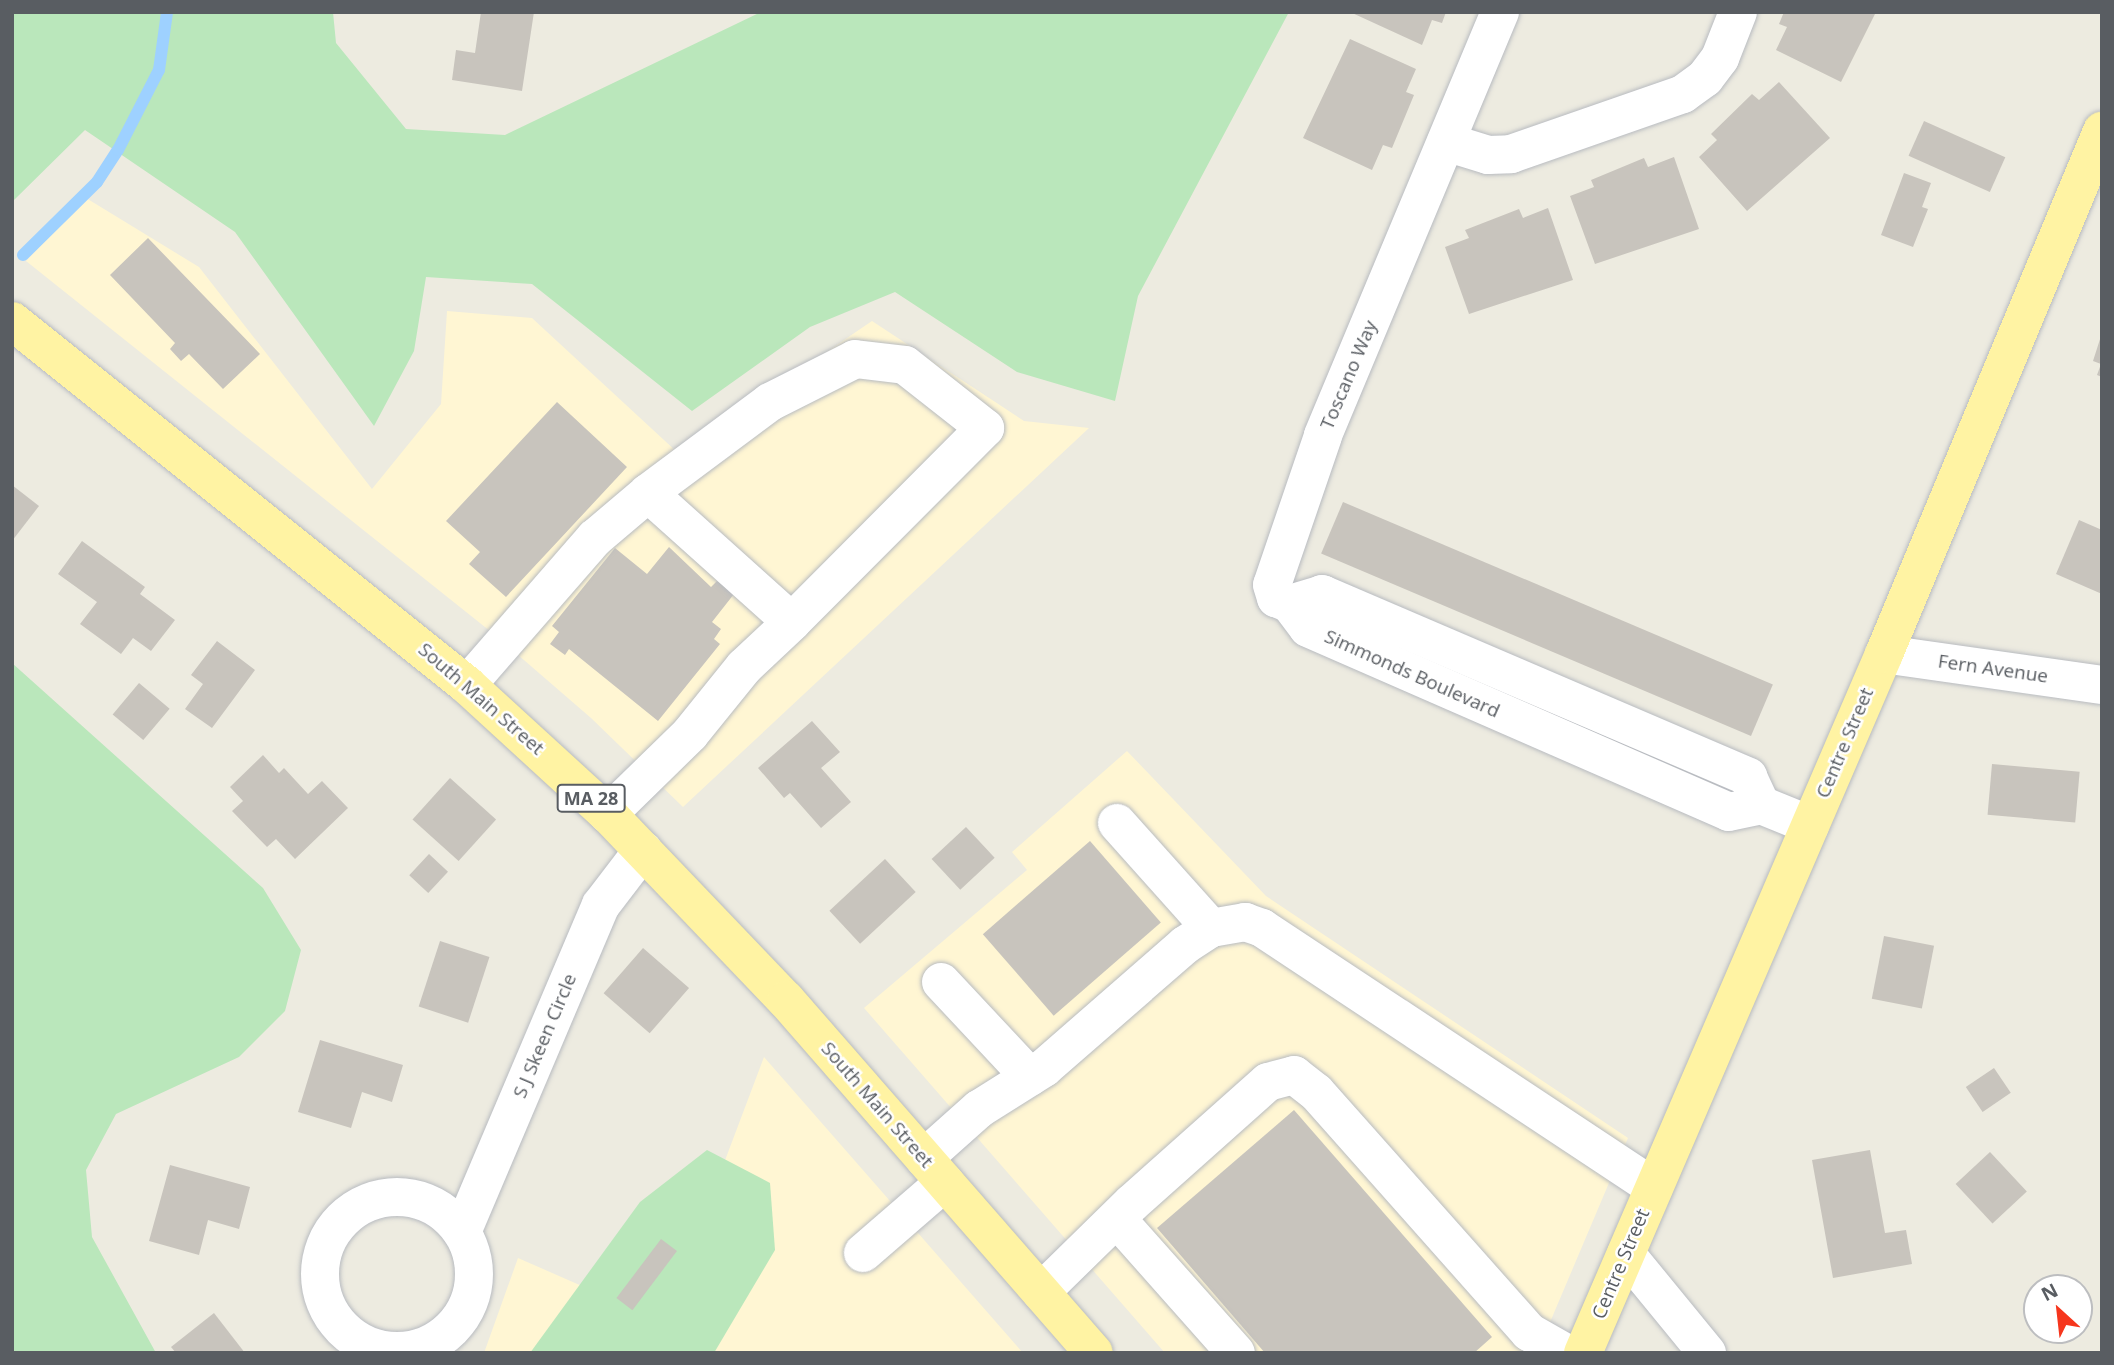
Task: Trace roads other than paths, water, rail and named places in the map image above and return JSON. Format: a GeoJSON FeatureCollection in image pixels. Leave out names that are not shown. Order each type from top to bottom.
{"type":"FeatureCollection","features":[{"type":"Feature","properties":{"kind":"main road","name":"Centre Street"},"geometry":{"type":"LineString","coordinates":[[1583,1353],[1884,654],[2102,131]]}},
{"type":"Feature","properties":{"kind":"main road","name":"South Main Street"},"geometry":{"type":"LineString","coordinates":[[12,321],[467,684],[608,814],[786,1000],[1094,1353]]}},
{"type":"Feature","properties":{"kind":"street","name":"Toscano Way"},"geometry":{"type":"LineString","coordinates":[[1290,604],[1276,598],[1272,585],[1323,436],[1500,12]]}},
{"type":"Feature","properties":{"kind":"street"},"geometry":{"type":"LineString","coordinates":[[1446,142],[1488,155],[1511,154],[1683,94],[1705,78],[1720,58],[1738,12]]}},
{"type":"Feature","properties":{"kind":"street"},"geometry":{"type":"LineString","coordinates":[[467,684],[595,538],[648,493],[771,402],[855,359],[905,365],[985,428],[744,667],[690,734],[608,814]]}},
{"type":"Feature","properties":{"kind":"street"},"geometry":{"type":"LineString","coordinates":[[648,493],[792,622]]}},
{"type":"Feature","properties":{"kind":"street","name":"Simmonds Boulevard"},"geometry":{"type":"LineString","coordinates":[[1290,604],[1308,628],[1729,812],[1760,805],[1810,825]]}},
{"type":"Feature","properties":{"kind":"street","name":"Fern Avenue"},"geometry":{"type":"LineString","coordinates":[[1884,654],[2102,685]]}},
{"type":"Feature","properties":{"kind":"street"},"geometry":{"type":"LineString","coordinates":[[1117,823],[1211,928]]}},
{"type":"Feature","properties":{"kind":"street","name":"S J Skeen Circle"},"geometry":{"type":"LineString","coordinates":[[462,1232],[601,905],[643,850]]}},
{"type":"Feature","properties":{"kind":"street"},"geometry":{"type":"LineString","coordinates":[[863,1253],[934,1170],[979,1109],[1030,1077],[1211,928],[1245,922],[1262,928],[1654,1188]]}},
{"type":"Feature","properties":{"kind":"street"},"geometry":{"type":"LineString","coordinates":[[941,982],[1030,1077]]}},
{"type":"Feature","properties":{"kind":"street"},"geometry":{"type":"LineString","coordinates":[[1041,1292],[1268,1082],[1294,1075],[1316,1092],[1518,1343],[1566,1353]]}},
{"type":"Feature","properties":{"kind":"street"},"geometry":{"type":"LineString","coordinates":[[411,1199],[446,1213],[462,1232],[473,1256],[475,1282],[468,1307],[453,1328],[433,1344],[408,1351],[382,1351],[358,1342],[338,1325],[324,1303],[319,1278],[323,1253],[333,1230],[351,1212],[374,1200],[411,1199]]}},
{"type":"Feature","properties":{"kind":"street"},"geometry":{"type":"LineString","coordinates":[[1117,1219],[1236,1353]]}},
{"type":"Feature","properties":{"kind":"street"},"geometry":{"type":"LineString","coordinates":[[1626,1254],[1707,1353]]}},
{"type":"Feature","properties":{"kind":"waterway"},"geometry":{"type":"LineString","coordinates":[[23,255],[97,182],[118,150],[159,70],[167,12]]}}]}
